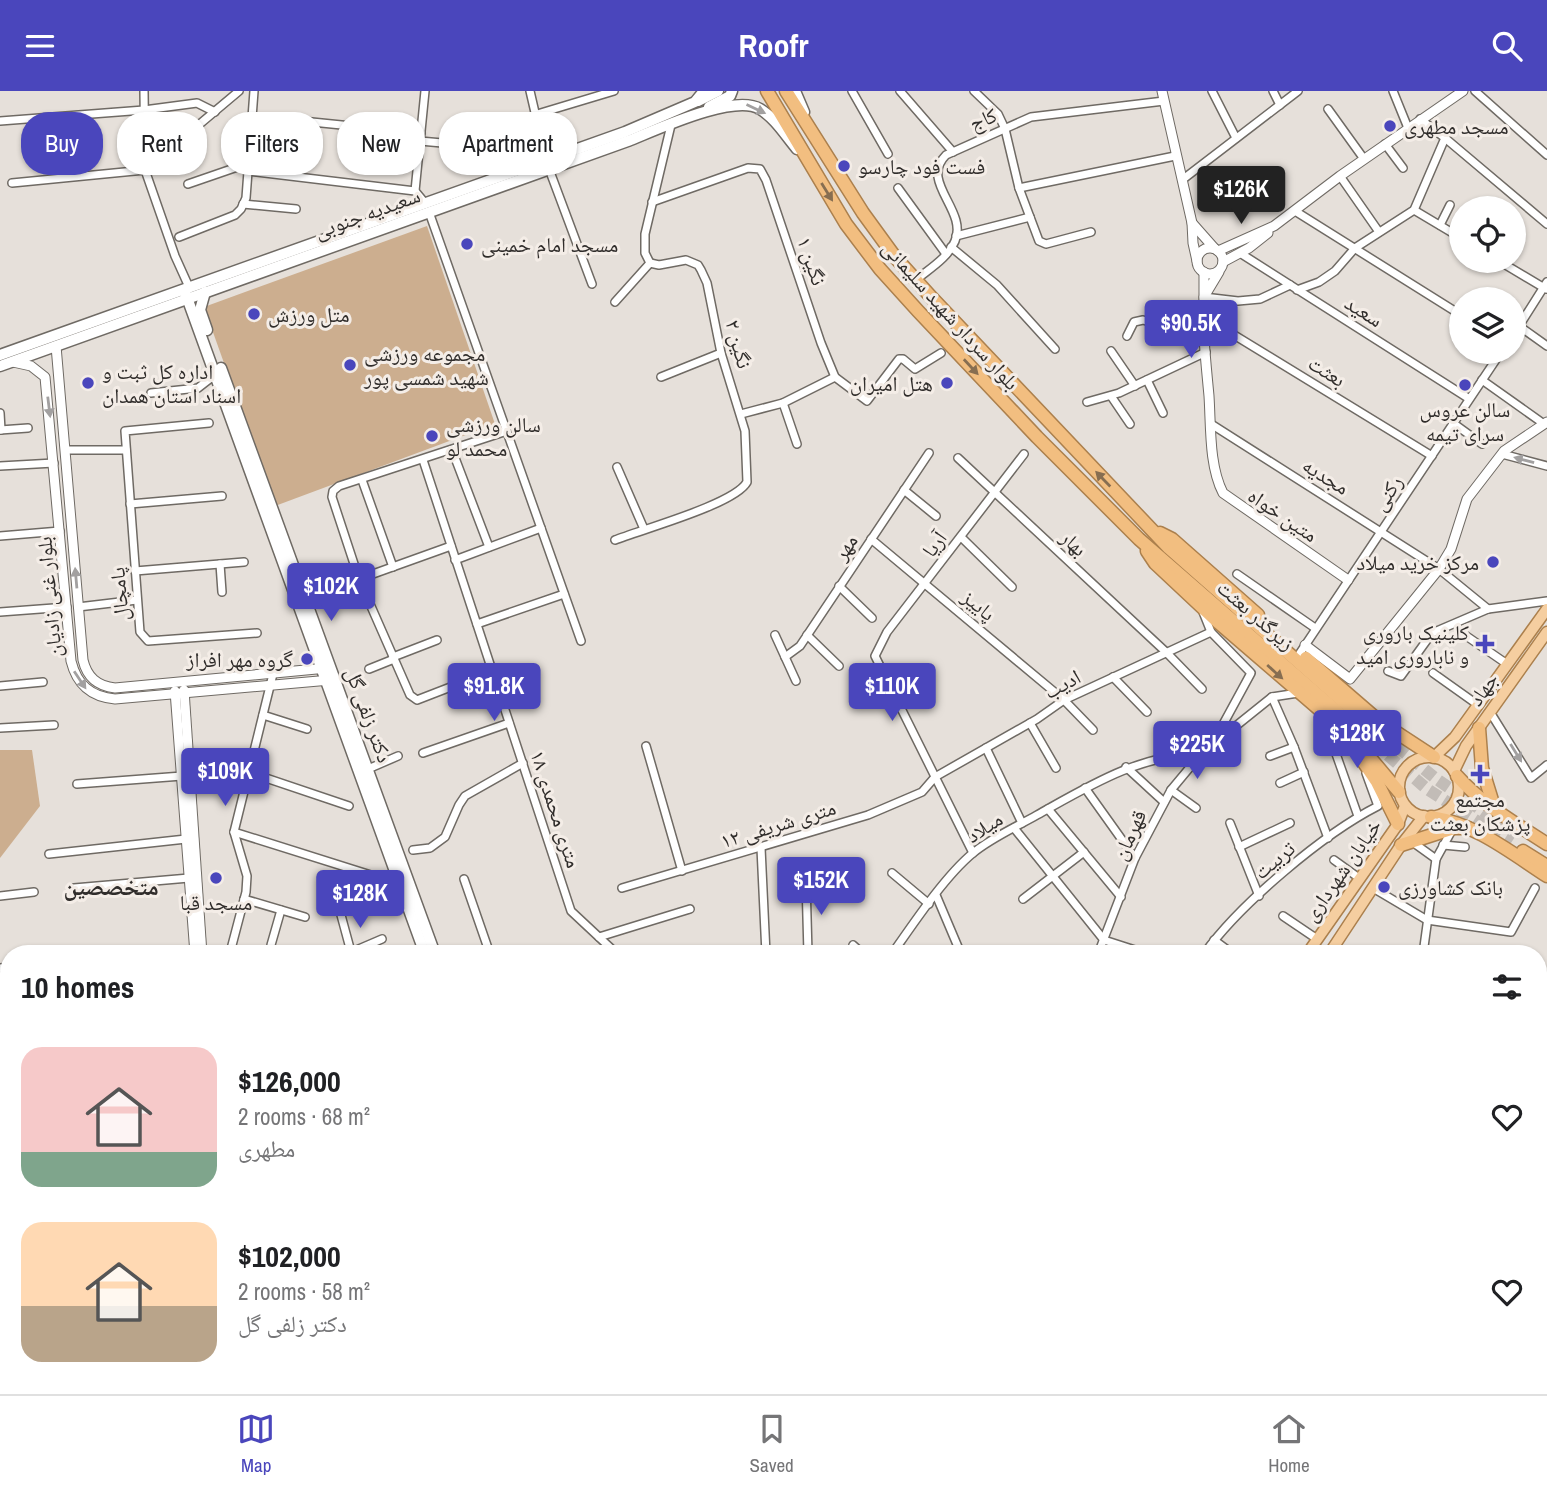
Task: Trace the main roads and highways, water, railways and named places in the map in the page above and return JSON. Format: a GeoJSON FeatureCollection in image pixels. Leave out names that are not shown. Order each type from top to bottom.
{"type":"FeatureCollection","features":[{"type":"Feature","properties":{"kind":"highway","name":"بلوار سردار شهید سلیمانی"},"geometry":{"type":"LineString","coordinates":[[767,91],[846,224],[880,269],[988,385],[1139,539]]}},
{"type":"Feature","properties":{"kind":"highway","name":"بلوار سردار شهید سلیمانی"},"geometry":{"type":"LineString","coordinates":[[786,91],[863,213],[916,280],[1150,527]]}},
{"type":"Feature","properties":{"kind":"highway"},"geometry":{"type":"LineString","coordinates":[[988,385],[1002,373]]}},
{"type":"Feature","properties":{"kind":"highway"},"geometry":{"type":"LineString","coordinates":[[1150,527],[1172,539],[1303,649],[1378,721],[1434,757]]}},
{"type":"Feature","properties":{"kind":"highway","name":"زیرگذر بعثت"},"geometry":{"type":"LineString","coordinates":[[1150,527],[1349,722]]}},
{"type":"Feature","properties":{"kind":"highway"},"geometry":{"type":"LineString","coordinates":[[1139,539],[1155,563],[1298,693],[1349,722],[1356,741],[1399,792]]}},
{"type":"Feature","properties":{"kind":"highway","name":"زیرگذر بعثت"},"geometry":{"type":"LineString","coordinates":[[1139,539],[1349,722]]}},
{"type":"Feature","properties":{"kind":"highway"},"geometry":{"type":"LineString","coordinates":[[1356,741],[1365,743],[1374,740],[1378,734],[1378,721]]}},
{"type":"Feature","properties":{"kind":"highway"},"geometry":{"type":"LineString","coordinates":[[1349,722],[1364,765],[1377,782],[1398,824]]}},
{"type":"Feature","properties":{"kind":"highway"},"geometry":{"type":"LineString","coordinates":[[1479,728],[1482,768],[1496,812]]}},
{"type":"Feature","properties":{"kind":"highway"},"geometry":{"type":"LineString","coordinates":[[1455,773],[1472,793],[1496,812],[1547,843]]}},
{"type":"Feature","properties":{"kind":"highway"},"geometry":{"type":"LineString","coordinates":[[1483,835],[1485,820],[1496,812]]}},
{"type":"Feature","properties":{"kind":"highway"},"geometry":{"type":"LineString","coordinates":[[1427,817],[1453,820],[1471,828],[1547,876]]}},
{"type":"Feature","properties":{"kind":"highway"},"geometry":{"type":"LineString","coordinates":[[1406,843],[1454,828],[1471,828]]}},
{"type":"Feature","properties":{"kind":"highway"},"geometry":{"type":"LineString","coordinates":[[1547,853],[1514,838],[1547,866]]}},
{"type":"Feature","properties":{"kind":"main road","name":"سعیدیه جنوبی"},"geometry":{"type":"LineString","coordinates":[[577,155],[671,125],[696,108],[704,91]]}},
{"type":"Feature","properties":{"kind":"main road"},"geometry":{"type":"LineString","coordinates":[[696,108],[718,91]]}},
{"type":"Feature","properties":{"kind":"main road"},"geometry":{"type":"LineString","coordinates":[[696,108],[730,96],[732,91]]}},
{"type":"Feature","properties":{"kind":"main road"},"geometry":{"type":"LineString","coordinates":[[796,91],[810,128]]}},
{"type":"Feature","properties":{"kind":"main road","name":"سعیدیه جنوبی"},"geometry":{"type":"LineString","coordinates":[[577,153],[662,118],[696,108],[747,104],[769,116],[808,162]]}},
{"type":"Feature","properties":{"kind":"main road","name":"سعیدیه جنوبی"},"geometry":{"type":"LineString","coordinates":[[0,355],[518,175]]}},
{"type":"Feature","properties":{"kind":"main road","name":"سعیدیه جنوبی"},"geometry":{"type":"LineString","coordinates":[[6,364],[187,291],[205,292],[427,207]]}},
{"type":"Feature","properties":{"kind":"main road","name":"دکتر زلفی گل"},"geometry":{"type":"LineString","coordinates":[[187,291],[422,945]]}},
{"type":"Feature","properties":{"kind":"main road","name":"دکتر زلفی گل"},"geometry":{"type":"LineString","coordinates":[[205,292],[201,303],[202,315],[325,673],[368,769],[432,945]]}},
{"type":"Feature","properties":{"kind":"main road","name":"جهاد"},"geometry":{"type":"LineString","coordinates":[[1434,757],[1455,737],[1547,609]]}},
{"type":"Feature","properties":{"kind":"main road","name":"جهاد"},"geometry":{"type":"LineString","coordinates":[[1455,773],[1466,746],[1547,632]]}},
{"type":"Feature","properties":{"kind":"main road"},"geometry":{"type":"LineString","coordinates":[[1434,757],[1442,760],[1455,773],[1459,789],[1456,800],[1444,813],[1427,817],[1405,806],[1399,792],[1400,777],[1406,766],[1417,759],[1434,757]]}},
{"type":"Feature","properties":{"kind":"main road","name":"خیابان شهرداری"},"geometry":{"type":"LineString","coordinates":[[1313,945],[1398,824],[1405,806]]}},
{"type":"Feature","properties":{"kind":"main road","name":"خیابان شهرداری"},"geometry":{"type":"LineString","coordinates":[[1336,945],[1373,888],[1427,817]]}},
{"type":"Feature","properties":{"kind":"tunnel"},"geometry":{"type":"LineString","coordinates":[[1355,712],[1435,778],[1516,834]]}},
{"type":"Feature","properties":{"kind":"tunnel"},"geometry":{"type":"LineString","coordinates":[[1347,720],[1427,789],[1511,843]]}},
{"type":"Feature","properties":{"kind":"place","name":"مسجد مطهری"},"geometry":{"type":"Point","coordinates":[1390,126]}},
{"type":"Feature","properties":{"kind":"place","name":"فست فود چارسو"},"geometry":{"type":"Point","coordinates":[844,166]}},
{"type":"Feature","properties":{"kind":"place","name":"مسجد امام خمینی"},"geometry":{"type":"Point","coordinates":[467,244]}},
{"type":"Feature","properties":{"kind":"place","name":"متل ورزش"},"geometry":{"type":"Point","coordinates":[254,314]}},
{"type":"Feature","properties":{"kind":"place","name":"مجموعه ورزشی شهید شمسی پور"},"geometry":{"type":"Point","coordinates":[350,365]}},
{"type":"Feature","properties":{"kind":"place","name":"اداره کل ثبت و اسناد استان همدان"},"geometry":{"type":"Point","coordinates":[88,383]}},
{"type":"Feature","properties":{"kind":"place","name":"هتل امیران"},"geometry":{"type":"Point","coordinates":[947,383]}},
{"type":"Feature","properties":{"kind":"place","name":"سالن عروس سرای تیمه"},"geometry":{"type":"Point","coordinates":[1465,385]}},
{"type":"Feature","properties":{"kind":"place","name":"سالن ورزشی محمد لو"},"geometry":{"type":"Point","coordinates":[432,436]}},
{"type":"Feature","properties":{"kind":"place","name":"مرکز خرید میلاد"},"geometry":{"type":"Point","coordinates":[1493,562]}},
{"type":"Feature","properties":{"kind":"place","name":"کلینیک باروری و ناباروری امید"},"geometry":{"type":"Point","coordinates":[1485,644]}},
{"type":"Feature","properties":{"kind":"place","name":"گروه مهر افراز"},"geometry":{"type":"Point","coordinates":[307,659]}},
{"type":"Feature","properties":{"kind":"place","name":"مجتمع پزشکان بعثت"},"geometry":{"type":"Point","coordinates":[1480,774]}},
{"type":"Feature","properties":{"kind":"place","name":"مسجد قبا"},"geometry":{"type":"Point","coordinates":[216,878]}},
{"type":"Feature","properties":{"kind":"place","name":"بانک کشاورزی"},"geometry":{"type":"Point","coordinates":[1384,887]}},
{"type":"Feature","properties":{"kind":"district","name":"متخصصین"},"geometry":{"type":"Point","coordinates":[111,886]}}]}
